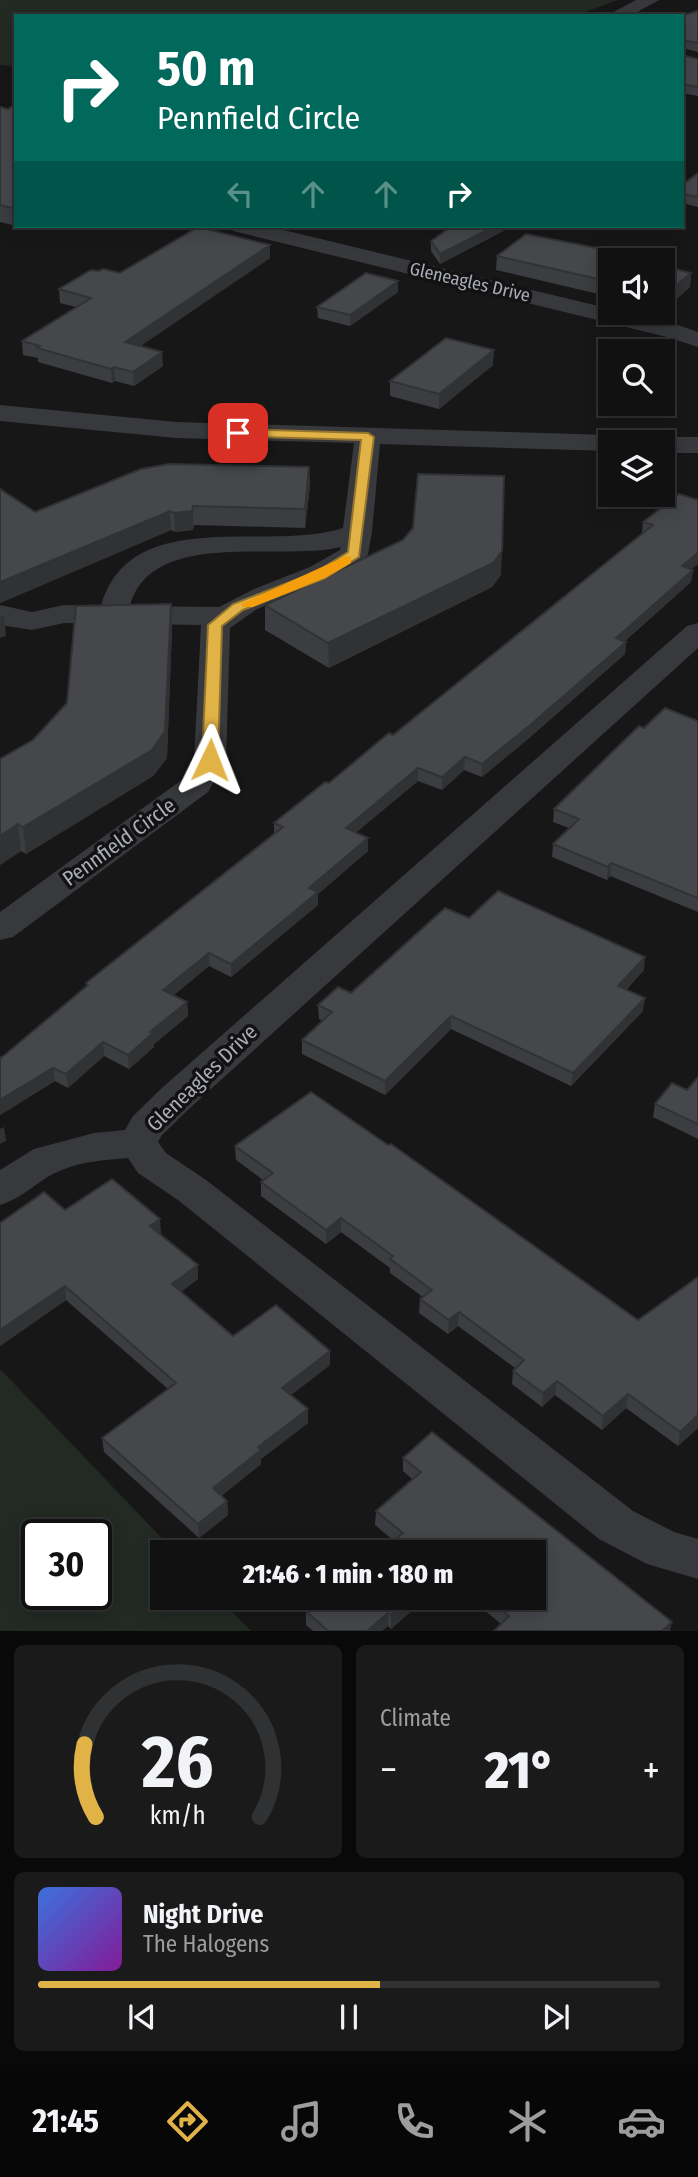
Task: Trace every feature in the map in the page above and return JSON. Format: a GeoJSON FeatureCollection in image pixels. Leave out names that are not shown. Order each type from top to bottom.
{"type":"FeatureCollection","features":[{"type":"Feature","properties":{"kind":"street"},"geometry":{"type":"LineString","coordinates":[[619,14],[650,0]]}},
{"type":"Feature","properties":{"kind":"street","name":"Gleneagles Drive"},"geometry":{"type":"LineString","coordinates":[[249,228],[675,332],[698,340]]}},
{"type":"Feature","properties":{"kind":"street"},"geometry":{"type":"LineString","coordinates":[[0,413],[366,448],[598,464]]}},
{"type":"Feature","properties":{"kind":"street"},"geometry":{"type":"LineString","coordinates":[[0,436],[180,453],[598,443]]}},
{"type":"Feature","properties":{"kind":"street"},"geometry":{"type":"LineString","coordinates":[[675,445],[698,445]]}},
{"type":"Feature","properties":{"kind":"street"},"geometry":{"type":"LineString","coordinates":[[0,614],[6,618],[32,621],[64,614],[224,616],[238,607],[339,566],[354,554],[366,448]]}},
{"type":"Feature","properties":{"kind":"street"},"geometry":{"type":"LineString","coordinates":[[675,466],[698,467]]}},
{"type":"Feature","properties":{"kind":"street"},"geometry":{"type":"LineString","coordinates":[[113,615],[124,583],[137,569],[159,557],[187,548],[224,544],[317,545],[343,540],[358,532]]}},
{"type":"Feature","properties":{"kind":"street","name":"Pennfield Circle"},"geometry":{"type":"LineString","coordinates":[[0,929],[196,785],[210,760],[213,637],[215,625],[224,616]]}},
{"type":"Feature","properties":{"kind":"street","name":"Gleneagles Drive"},"geometry":{"type":"LineString","coordinates":[[698,632],[177,1097],[147,1126],[138,1143],[152,1163],[192,1191],[616,1525],[664,1550],[698,1559]]}},
{"type":"Feature","properties":{"kind":"street"},"geometry":{"type":"LineString","coordinates":[[0,1190],[48,1159],[94,1147],[138,1143]]}},
{"type":"Feature","properties":{"kind":"shaded area"},"geometry":{"type":"Polygon","coordinates":[[[0,0],[618,0],[580,14],[14,14],[14,67],[0,65],[0,0]]]}},
{"type":"Feature","properties":{"kind":"shaded area"},"geometry":{"type":"Polygon","coordinates":[[[0,1369],[164,1540],[150,1540],[150,1610],[231,1610],[251,1631],[0,1631],[0,1369]]]}},
{"type":"Feature","properties":{"kind":"building"},"geometry":{"type":"Polygon","coordinates":[[[698,11],[698,43],[684,40],[684,15],[698,11]]]}},
{"type":"Feature","properties":{"kind":"building"},"geometry":{"type":"Polygon","coordinates":[[[684,56],[698,59],[698,87],[684,84],[684,56]]]}},
{"type":"Feature","properties":{"kind":"building"},"geometry":{"type":"Polygon","coordinates":[[[14,105],[14,208],[0,205],[0,107],[8,109],[14,105]]]}},
{"type":"Feature","properties":{"kind":"building"},"geometry":{"type":"Polygon","coordinates":[[[698,173],[698,197],[684,194],[684,184],[698,173]]]}},
{"type":"Feature","properties":{"kind":"building"},"geometry":{"type":"Polygon","coordinates":[[[196,228],[270,245],[125,342],[162,352],[133,372],[114,367],[111,369],[37,348],[40,346],[22,341],[91,298],[59,289],[91,270],[103,269],[120,273],[196,228]]]}},
{"type":"Feature","properties":{"kind":"building"},"geometry":{"type":"Polygon","coordinates":[[[449,228],[491,228],[440,254],[431,241],[449,228]]]}},
{"type":"Feature","properties":{"kind":"building"},"geometry":{"type":"Polygon","coordinates":[[[526,234],[598,248],[598,279],[497,256],[526,234]]]}},
{"type":"Feature","properties":{"kind":"building"},"geometry":{"type":"Polygon","coordinates":[[[675,269],[691,273],[675,287],[675,269]]]}},
{"type":"Feature","properties":{"kind":"building"},"geometry":{"type":"Polygon","coordinates":[[[366,273],[398,281],[350,315],[317,307],[366,273]]]}},
{"type":"Feature","properties":{"kind":"building"},"geometry":{"type":"Polygon","coordinates":[[[446,338],[494,350],[439,394],[390,381],[446,338]]]}},
{"type":"Feature","properties":{"kind":"building"},"geometry":{"type":"Polygon","coordinates":[[[169,464],[309,467],[305,509],[193,506],[192,511],[170,511],[0,582],[0,489],[35,512],[141,469],[169,464]]]}},
{"type":"Feature","properties":{"kind":"building"},"geometry":{"type":"Polygon","coordinates":[[[418,474],[504,476],[502,551],[493,563],[328,643],[265,605],[403,540],[413,528],[418,474]]]}},
{"type":"Feature","properties":{"kind":"building"},"geometry":{"type":"Polygon","coordinates":[[[679,494],[698,500],[698,553],[682,566],[693,570],[616,638],[626,642],[482,764],[465,757],[442,777],[418,768],[346,828],[368,838],[309,888],[318,892],[231,964],[209,953],[163,990],[187,1002],[150,1032],[153,1033],[128,1055],[103,1042],[66,1074],[53,1068],[0,1100],[0,1057],[88,985],[86,983],[283,827],[274,823],[325,782],[329,783],[389,733],[393,735],[653,525],[643,522],[662,507],[675,507],[675,497],[679,494]]]}},
{"type":"Feature","properties":{"kind":"building"},"geometry":{"type":"Polygon","coordinates":[[[171,604],[165,731],[152,750],[23,827],[18,824],[0,836],[0,759],[33,740],[67,703],[76,606],[171,604]]]}},
{"type":"Feature","properties":{"kind":"building"},"geometry":{"type":"Polygon","coordinates":[[[665,708],[698,721],[698,898],[611,863],[608,867],[553,844],[579,819],[554,809],[639,726],[644,728],[665,708]]]}},
{"type":"Feature","properties":{"kind":"building"},"geometry":{"type":"Polygon","coordinates":[[[498,891],[645,957],[618,986],[645,998],[573,1073],[451,1016],[385,1081],[302,1040],[332,1012],[318,1005],[338,987],[351,993],[445,908],[469,918],[498,891]]]}},
{"type":"Feature","properties":{"kind":"building"},"geometry":{"type":"Polygon","coordinates":[[[698,1077],[698,1124],[655,1104],[672,1083],[687,1090],[698,1077]]]}},
{"type":"Feature","properties":{"kind":"building"},"geometry":{"type":"Polygon","coordinates":[[[311,1092],[388,1145],[391,1144],[638,1320],[698,1277],[698,1415],[680,1432],[628,1394],[603,1416],[557,1381],[543,1393],[513,1371],[524,1360],[459,1312],[449,1320],[420,1299],[432,1290],[390,1259],[393,1256],[341,1218],[326,1230],[261,1182],[273,1173],[235,1146],[311,1092]]]}},
{"type":"Feature","properties":{"kind":"building"},"geometry":{"type":"Polygon","coordinates":[[[112,1179],[160,1219],[150,1226],[198,1265],[172,1284],[233,1336],[276,1305],[330,1351],[282,1388],[308,1409],[258,1447],[261,1450],[213,1488],[227,1501],[198,1524],[102,1438],[176,1383],[65,1286],[0,1330],[0,1223],[44,1192],[65,1210],[112,1179]]]}},
{"type":"Feature","properties":{"kind":"building"},"geometry":{"type":"Polygon","coordinates":[[[432,1432],[672,1622],[662,1631],[494,1631],[509,1616],[502,1610],[546,1610],[546,1540],[395,1540],[403,1533],[376,1511],[421,1472],[403,1458],[432,1432]]]}},
{"type":"Feature","properties":{"kind":"building"},"geometry":{"type":"Polygon","coordinates":[[[397,1610],[391,1615],[388,1613],[367,1631],[328,1631],[306,1611],[397,1610]]]}},
{"type":"Feature","properties":{"kind":"slow traffic"},"geometry":{"type":"LineString","coordinates":[[248,604],[320,575],[346,560]]}},
{"type":"Feature","properties":{"kind":"route"},"geometry":{"type":"LineString","coordinates":[[210,760],[215,625],[238,607],[320,575],[339,566],[354,554],[368,437],[238,433]]}}]}
